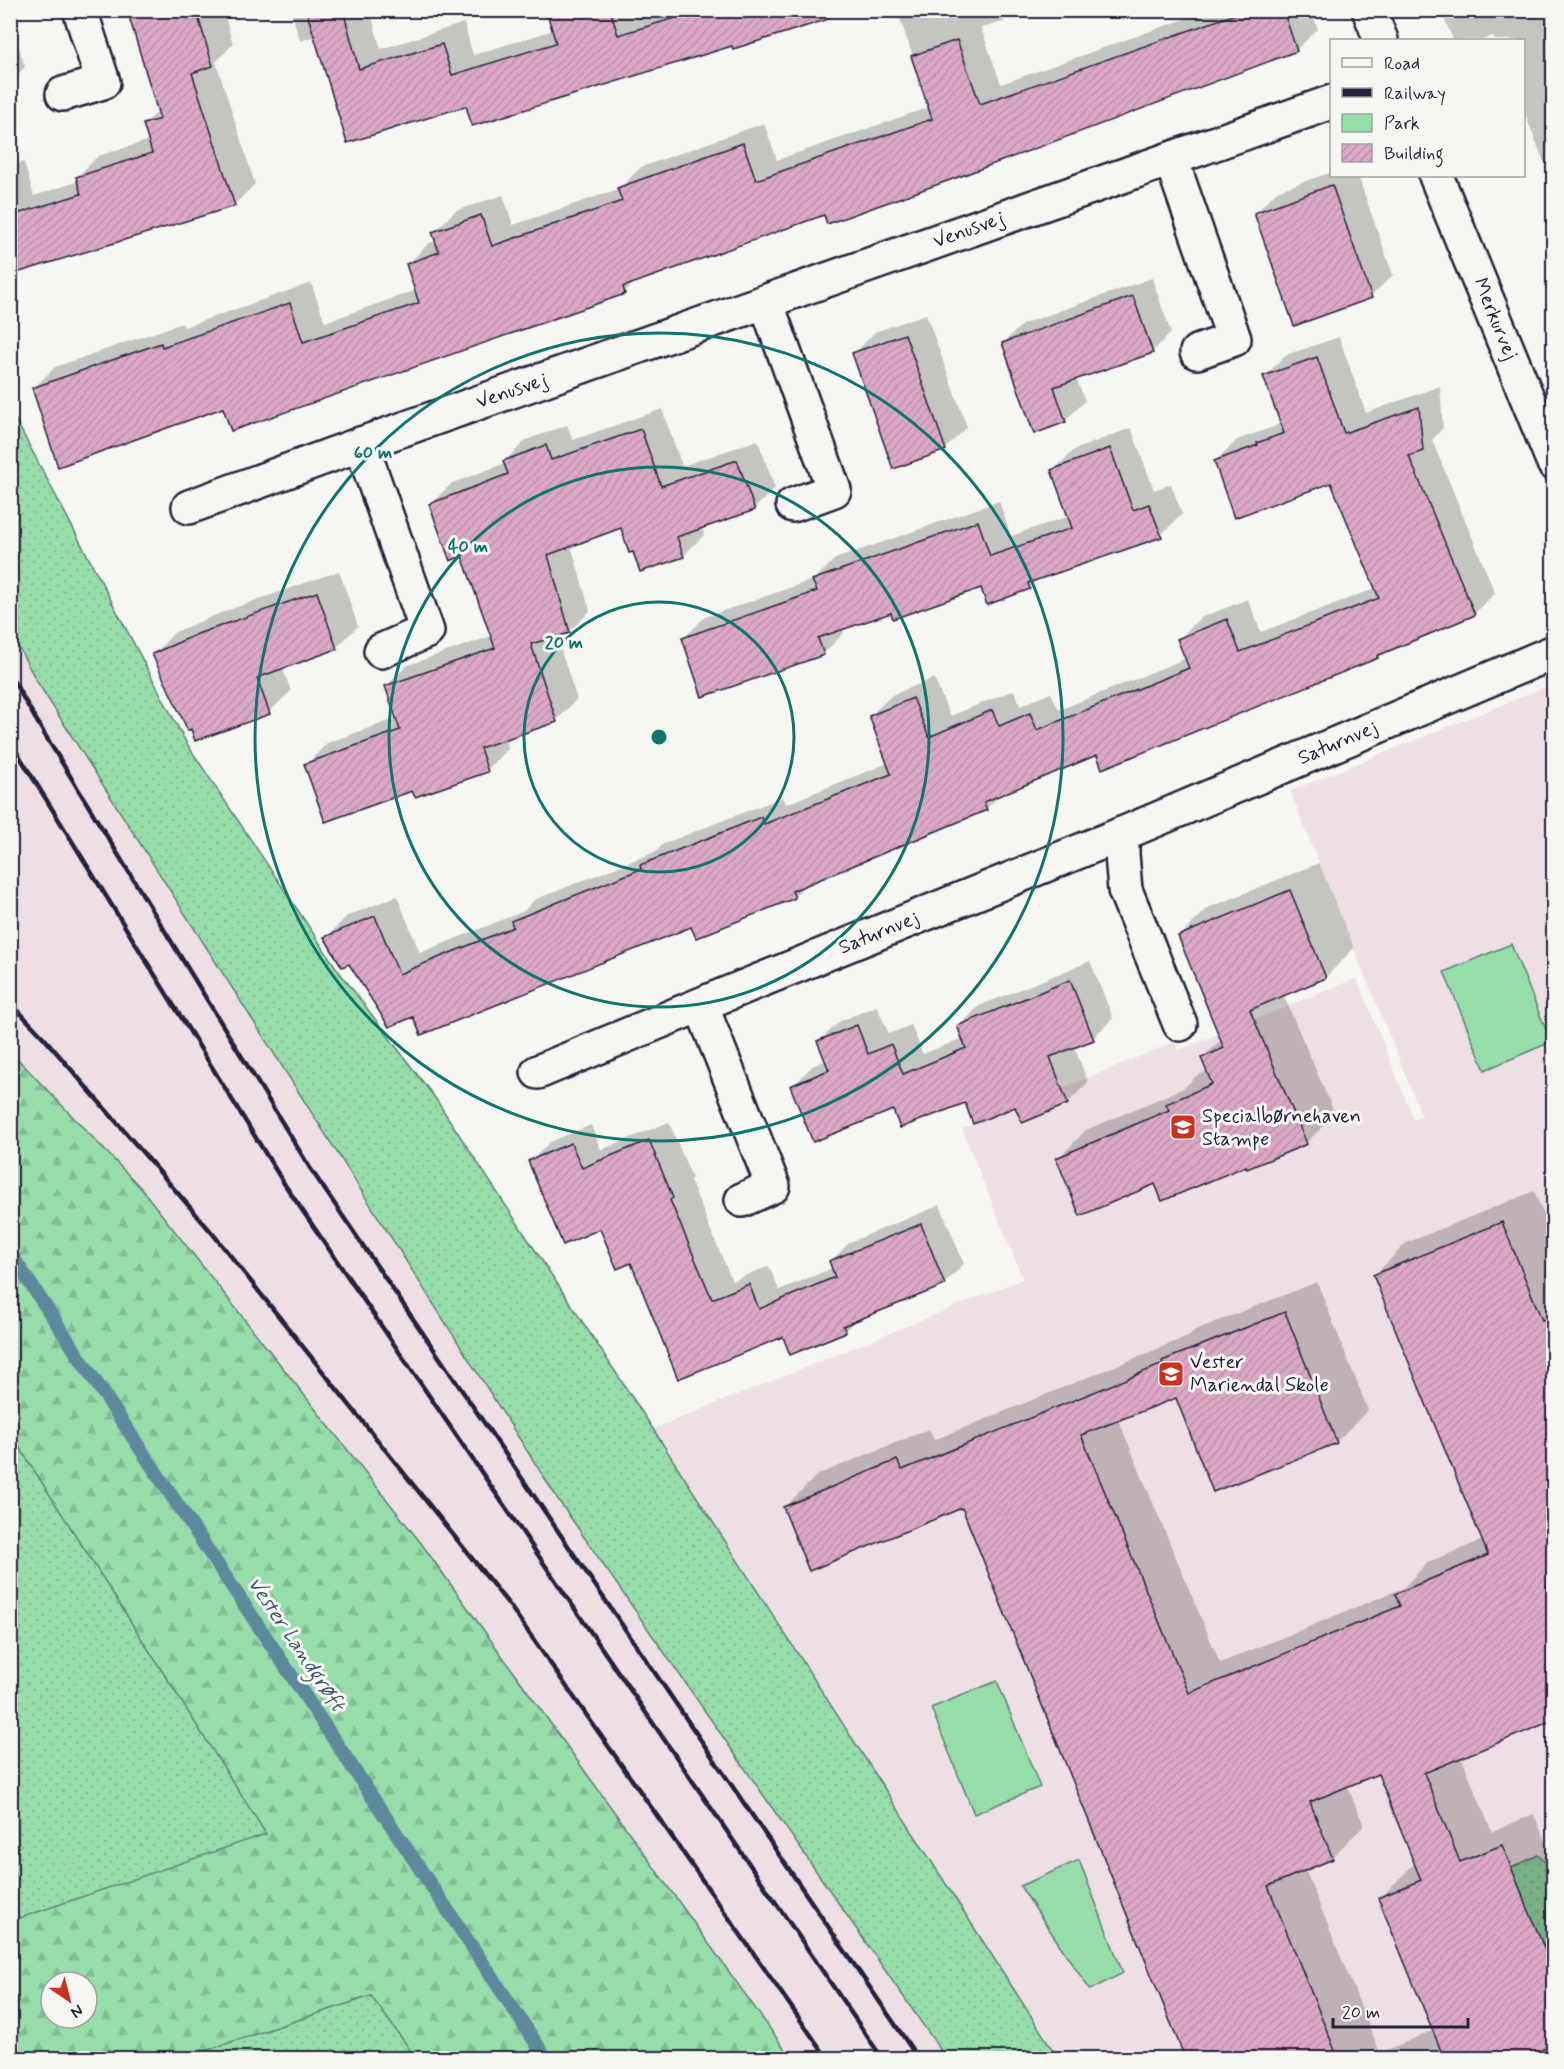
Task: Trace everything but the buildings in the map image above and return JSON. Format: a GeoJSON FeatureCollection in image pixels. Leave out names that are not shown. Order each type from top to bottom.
{"type":"FeatureCollection","features":[{"type":"Feature","properties":{"kind":"street"},"geometry":{"type":"LineString","coordinates":[[63,94],[103,82],[80,10]]}},
{"type":"Feature","properties":{"kind":"street"},"geometry":{"type":"LineString","coordinates":[[1369,10],[1381,39]]}},
{"type":"Feature","properties":{"kind":"street","name":"Venusvej"},"geometry":{"type":"LineString","coordinates":[[189,507],[361,444],[1330,103]]}},
{"type":"Feature","properties":{"kind":"street"},"geometry":{"type":"LineString","coordinates":[[1172,159],[1234,339],[1197,352]]}},
{"type":"Feature","properties":{"kind":"street","name":"Merkurvej"},"geometry":{"type":"LineString","coordinates":[[1436,177],[1554,463]]}},
{"type":"Feature","properties":{"kind":"street"},"geometry":{"type":"LineString","coordinates":[[766,302],[834,490],[793,506]]}},
{"type":"Feature","properties":{"kind":"street"},"geometry":{"type":"LineString","coordinates":[[361,444],[427,631],[381,651]]}},
{"type":"Feature","properties":{"kind":"street","name":"Saturnvej"},"geometry":{"type":"LineString","coordinates":[[538,1072],[1122,834],[1554,652]]}},
{"type":"Feature","properties":{"kind":"street"},"geometry":{"type":"LineString","coordinates":[[1122,834],[1125,891],[1179,1024]]}},
{"type":"Feature","properties":{"kind":"street"},"geometry":{"type":"LineString","coordinates":[[701,1005],[773,1186],[742,1200]]}},
{"type":"Feature","properties":{"kind":"shaded area"},"geometry":{"type":"Polygon","coordinates":[[[10,633],[36,680],[559,1501],[946,2058],[791,2058],[421,1543],[140,1187],[11,1051],[10,633]]]}},
{"type":"Feature","properties":{"kind":"shaded area","name":"Vester Mariendal Skole"},"geometry":{"type":"Polygon","coordinates":[[[1553,684],[1553,2058],[1058,2058],[653,1429],[1023,1279],[962,1129],[1175,1042],[1179,1050],[1357,978],[1414,1120],[1422,1116],[1290,791],[1553,684]]]}},
{"type":"Feature","properties":{"kind":"green space"},"geometry":{"type":"Polygon","coordinates":[[[11,411],[187,744],[337,969],[435,1098],[653,1429],[1058,2058],[946,2058],[559,1501],[36,680],[11,633],[11,411]]]}},
{"type":"Feature","properties":{"kind":"green space"},"geometry":{"type":"Polygon","coordinates":[[[1511,944],[1551,1042],[1485,1070],[1444,972],[1511,944]]]}},
{"type":"Feature","properties":{"kind":"green space"},"geometry":{"type":"Polygon","coordinates":[[[10,1051],[140,1187],[421,1543],[791,2058],[416,2058],[371,1996],[183,2058],[11,2058],[11,1921],[266,1834],[11,1434],[10,1051]]]}},
{"type":"Feature","properties":{"kind":"green space"},"geometry":{"type":"Polygon","coordinates":[[[11,1298],[513,2058],[10,2058],[11,1298]]]}},
{"type":"Feature","properties":{"kind":"green space"},"geometry":{"type":"Polygon","coordinates":[[[997,1681],[1040,1787],[974,1814],[931,1708],[997,1681]]]}},
{"type":"Feature","properties":{"kind":"green space"},"geometry":{"type":"Polygon","coordinates":[[[1538,1855],[1553,1870],[1553,1972],[1511,1868],[1538,1855]]]}},
{"type":"Feature","properties":{"kind":"green space"},"geometry":{"type":"Polygon","coordinates":[[[1079,1860],[1123,1973],[1090,1990],[1020,1886],[1079,1860]]]}},
{"type":"Feature","properties":{"kind":"waterway","name":"Vester Landgrøft"},"geometry":{"type":"LineString","coordinates":[[10,1253],[546,2058]]}},
{"type":"Feature","properties":{"kind":"railway"},"geometry":{"type":"LineString","coordinates":[[10,675],[310,1168],[918,2058]]}},
{"type":"Feature","properties":{"kind":"railway"},"geometry":{"type":"LineString","coordinates":[[10,741],[285,1185],[882,2058]]}},
{"type":"Feature","properties":{"kind":"railway"},"geometry":{"type":"LineString","coordinates":[[10,1002],[44,1038],[213,1234],[510,1606],[827,2058]]}},
{"type":"Feature","properties":{"kind":"place","name":"Specialbørnehaven Stampe"},"geometry":{"type":"Point","coordinates":[1183,1127]}},
{"type":"Feature","properties":{"kind":"place","name":"Vester Mariendal Skole"},"geometry":{"type":"Point","coordinates":[1171,1374]}}]}
